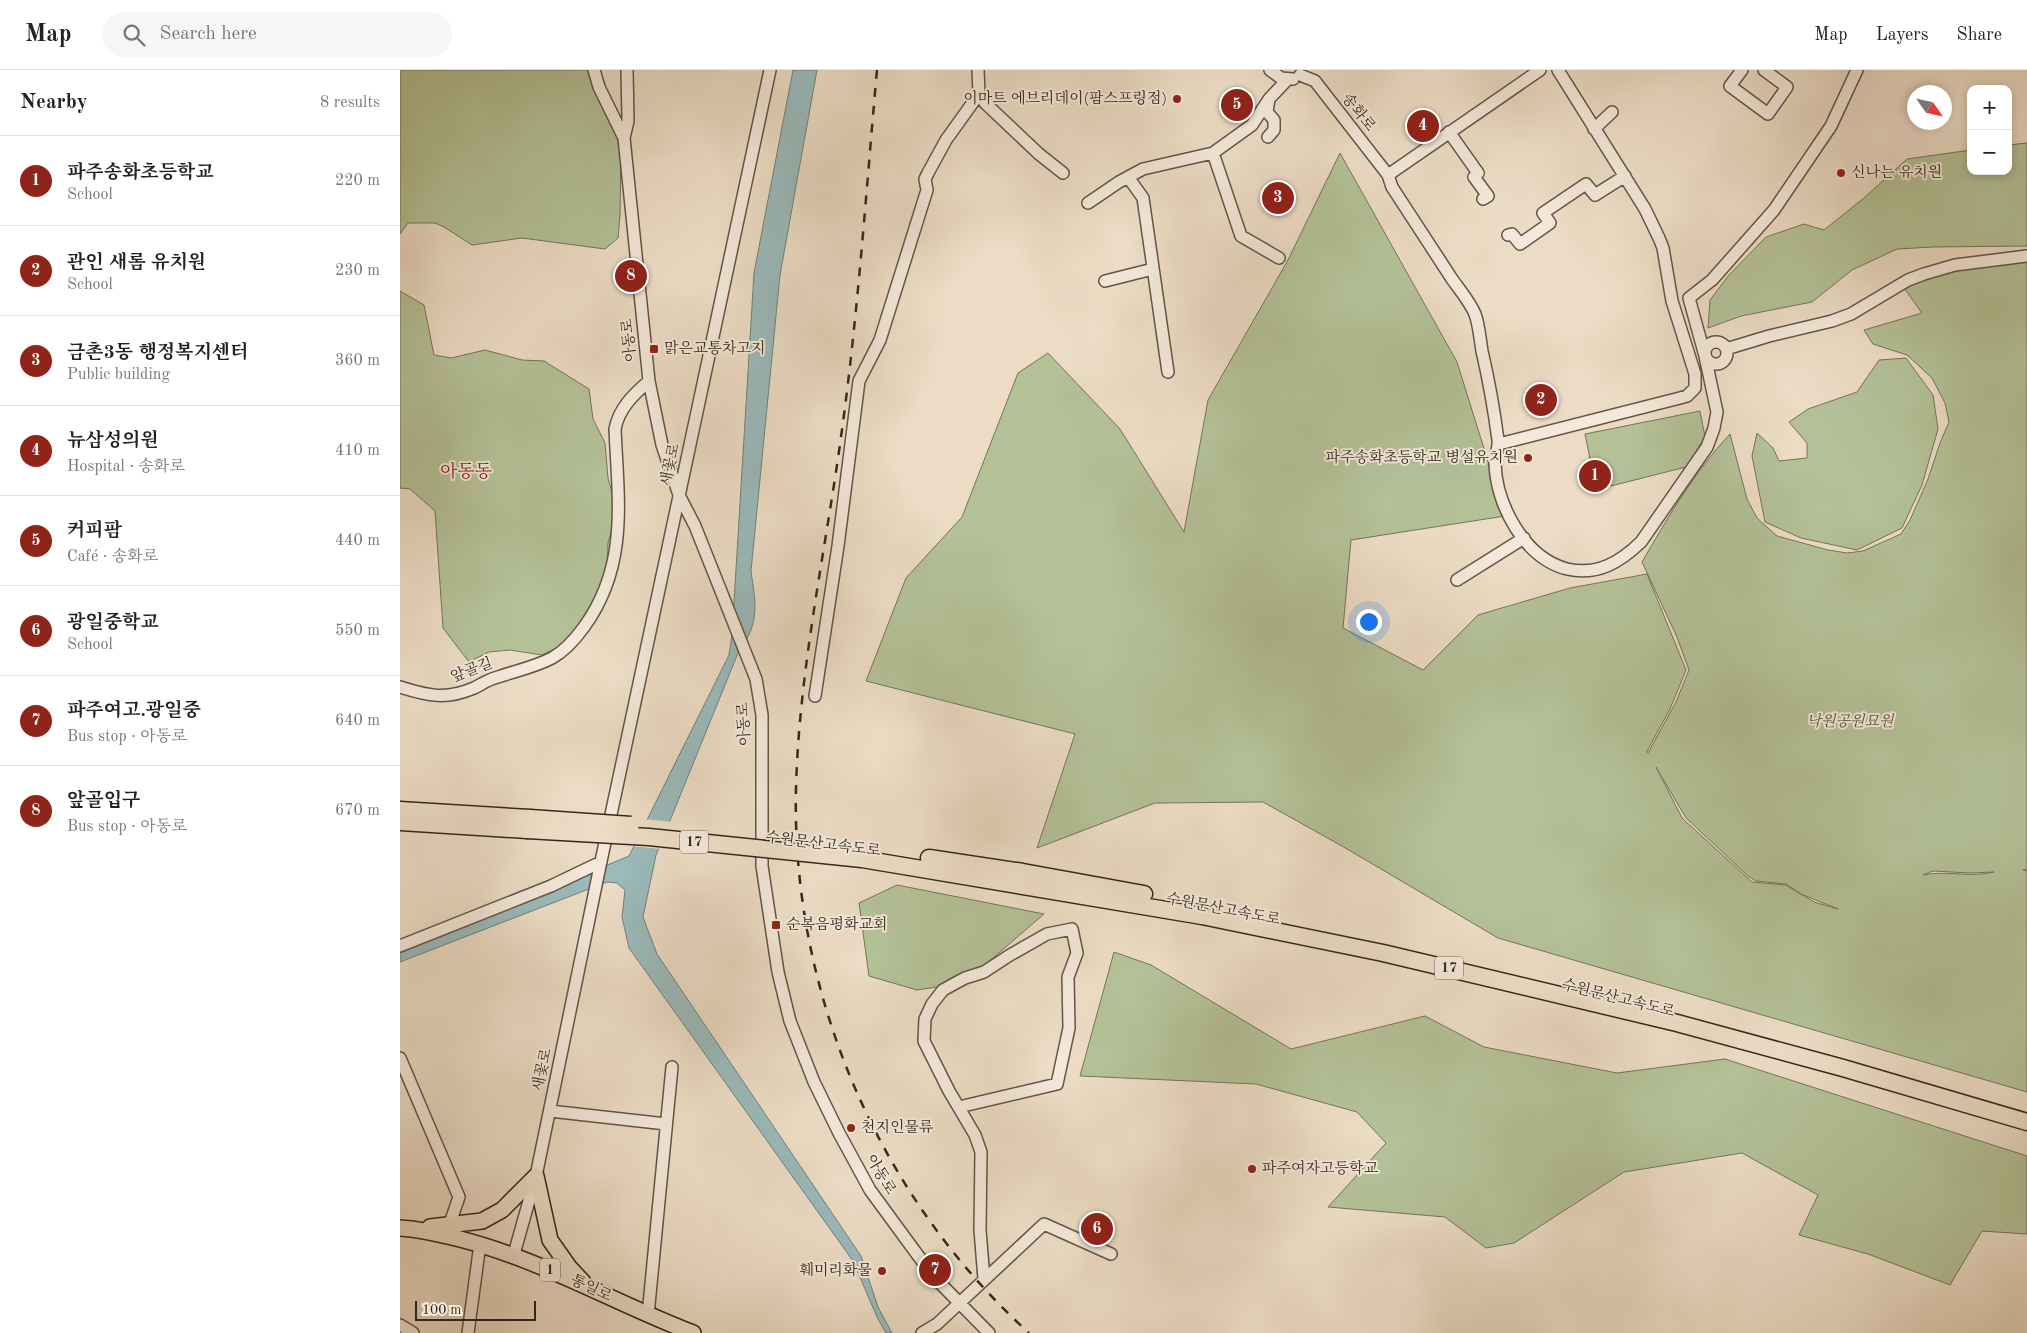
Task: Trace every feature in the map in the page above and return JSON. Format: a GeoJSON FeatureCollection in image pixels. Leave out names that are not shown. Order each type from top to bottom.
{"type":"FeatureCollection","features":[{"type":"Feature","properties":{"kind":"highway","name":"수원문산고속도로"},"geometry":{"type":"LineString","coordinates":[[400,810],[649,837],[863,854],[1023,872],[1090,884],[1457,959],[1747,1032],[2027,1112]]}},
{"type":"Feature","properties":{"kind":"highway","name":"수원문산고속도로"},"geometry":{"type":"LineString","coordinates":[[400,822],[529,824]]}},
{"type":"Feature","properties":{"kind":"highway","name":"수원문산고속도로"},"geometry":{"type":"LineString","coordinates":[[863,854],[1383,952],[1685,1026],[1870,1076],[2027,1122]]}},
{"type":"Feature","properties":{"kind":"main road"},"geometry":{"type":"LineString","coordinates":[[408,1228],[449,1226],[482,1221],[502,1210],[536,1176]]}},
{"type":"Feature","properties":{"kind":"main road"},"geometry":{"type":"LineString","coordinates":[[536,1176],[550,1240],[569,1268],[590,1288]]}},
{"type":"Feature","properties":{"kind":"main road","name":"통일로"},"geometry":{"type":"LineString","coordinates":[[408,1228],[480,1244],[514,1254],[648,1315],[693,1333]]}},
{"type":"Feature","properties":{"kind":"street"},"geometry":{"type":"LineString","coordinates":[[594,70],[599,87],[624,138]]}},
{"type":"Feature","properties":{"kind":"street","name":"아동로"},"geometry":{"type":"LineString","coordinates":[[627,70],[628,121],[624,138],[649,381],[662,446],[680,495],[695,526],[756,679],[762,715],[762,866],[778,972],[790,1021],[818,1090],[870,1190],[933,1276],[990,1333]]}},
{"type":"Feature","properties":{"kind":"street","name":"새꽃로"},"geometry":{"type":"LineString","coordinates":[[514,1254],[536,1176],[600,864],[770,70]]}},
{"type":"Feature","properties":{"kind":"street"},"geometry":{"type":"LineString","coordinates":[[978,70],[979,94],[985,103],[1039,154],[1064,173]]}},
{"type":"Feature","properties":{"kind":"street"},"geometry":{"type":"LineString","coordinates":[[1270,70],[1281,78],[1288,80]]}},
{"type":"Feature","properties":{"kind":"street"},"geometry":{"type":"LineString","coordinates":[[1388,175],[1540,70]]}},
{"type":"Feature","properties":{"kind":"street"},"geometry":{"type":"LineString","coordinates":[[1498,444],[1687,396],[1695,388],[1695,374],[1672,301],[1663,248],[1645,209],[1558,70]]}},
{"type":"Feature","properties":{"kind":"street"},"geometry":{"type":"LineString","coordinates":[[1742,70],[1730,86],[1768,114],[1788,87],[1764,70]]}},
{"type":"Feature","properties":{"kind":"street"},"geometry":{"type":"LineString","coordinates":[[1672,301],[1689,298],[1712,280],[1774,210],[1830,126],[1857,70]]}},
{"type":"Feature","properties":{"kind":"street"},"geometry":{"type":"LineString","coordinates":[[1088,203],[1143,169],[1213,153],[1252,124],[1269,99],[1288,80],[1304,72]]}},
{"type":"Feature","properties":{"kind":"street","name":"송화로"},"geometry":{"type":"LineString","coordinates":[[1304,72],[1315,81],[1388,175],[1392,187],[1474,312],[1492,396],[1498,444],[1495,461],[1498,488],[1506,508],[1524,538],[1535,551],[1548,561],[1564,568],[1584,572],[1607,567],[1628,555],[1641,542],[1707,447],[1714,428],[1717,412],[1705,356],[1689,298]]}},
{"type":"Feature","properties":{"kind":"street"},"geometry":{"type":"LineString","coordinates":[[815,696],[838,546],[859,381],[880,340],[927,190],[925,180],[946,140],[979,94]]}},
{"type":"Feature","properties":{"kind":"street"},"geometry":{"type":"LineString","coordinates":[[1268,137],[1274,130],[1274,120],[1267,112],[1269,99]]}},
{"type":"Feature","properties":{"kind":"street"},"geometry":{"type":"LineString","coordinates":[[1594,129],[1612,112]]}},
{"type":"Feature","properties":{"kind":"street"},"geometry":{"type":"LineString","coordinates":[[1449,132],[1478,173],[1474,178],[1488,196],[1483,199]]}},
{"type":"Feature","properties":{"kind":"street"},"geometry":{"type":"LineString","coordinates":[[1213,153],[1241,236],[1279,258]]}},
{"type":"Feature","properties":{"kind":"street"},"geometry":{"type":"LineString","coordinates":[[1508,235],[1512,234],[1520,244],[1550,223],[1543,213],[1586,184],[1595,195],[1625,176]]}},
{"type":"Feature","properties":{"kind":"street"},"geometry":{"type":"LineString","coordinates":[[1128,177],[1143,198],[1168,372]]}},
{"type":"Feature","properties":{"kind":"street"},"geometry":{"type":"LineString","coordinates":[[1726,349],[1769,336],[1832,321],[1851,314],[1908,280],[1924,274],[1963,264],[2027,256]]}},
{"type":"Feature","properties":{"kind":"street"},"geometry":{"type":"LineString","coordinates":[[1105,282],[1153,269]]}},
{"type":"Feature","properties":{"kind":"street"},"geometry":{"type":"LineString","coordinates":[[1712,343],[1720,343],[1726,349],[1725,360],[1719,364],[1712,364],[1705,356],[1706,348],[1712,343]]}},
{"type":"Feature","properties":{"kind":"street","name":"앞골길"},"geometry":{"type":"LineString","coordinates":[[400,687],[427,696],[448,696],[473,688],[491,678],[552,658],[571,642],[589,620],[603,597],[611,575],[618,523],[615,429],[617,419],[632,396],[649,381]]}},
{"type":"Feature","properties":{"kind":"street"},"geometry":{"type":"LineString","coordinates":[[1457,580],[1524,538]]}},
{"type":"Feature","properties":{"kind":"street"},"geometry":{"type":"LineString","coordinates":[[400,946],[551,886],[600,864]]}},
{"type":"Feature","properties":{"kind":"street"},"geometry":{"type":"LineString","coordinates":[[959,1107],[1058,1084],[1070,1028],[1068,977],[1077,953],[1072,929],[1048,934],[984,972],[965,978],[943,990],[932,1004],[925,1019],[924,1041],[949,1091],[975,1134],[981,1152],[980,1230],[984,1279]]}},
{"type":"Feature","properties":{"kind":"street"},"geometry":{"type":"LineString","coordinates":[[400,1058],[459,1197],[449,1226]]}},
{"type":"Feature","properties":{"kind":"street"},"geometry":{"type":"LineString","coordinates":[[648,1315],[672,1067]]}},
{"type":"Feature","properties":{"kind":"street"},"geometry":{"type":"LineString","coordinates":[[550,1111],[666,1124]]}},
{"type":"Feature","properties":{"kind":"street"},"geometry":{"type":"LineString","coordinates":[[922,1333],[937,1324],[1044,1224],[1111,1254]]}},
{"type":"Feature","properties":{"kind":"street"},"geometry":{"type":"LineString","coordinates":[[468,1333],[480,1244]]}},
{"type":"Feature","properties":{"kind":"street"},"geometry":{"type":"LineString","coordinates":[[400,1325],[413,1333]]}},
{"type":"Feature","properties":{"kind":"green space"},"geometry":{"type":"Polygon","coordinates":[[[400,70],[592,70],[621,147],[618,238],[605,249],[522,238],[472,245],[435,223],[408,223],[400,234],[400,70]]]}},
{"type":"Feature","properties":{"kind":"green space"},"geometry":{"type":"Polygon","coordinates":[[[2027,143],[2027,246],[1897,249],[1852,270],[1812,302],[1741,316],[1708,328],[1710,300],[1729,275],[1766,237],[1804,224],[1824,230],[1864,198],[1907,159],[1967,151],[1967,175],[2012,175],[2012,145],[2027,143]]]}},
{"type":"Feature","properties":{"kind":"green space","name":"낙원공원묘원"},"geometry":{"type":"Polygon","coordinates":[[[1340,153],[1457,362],[1505,516],[1351,540],[1343,628],[1423,670],[1478,615],[1570,588],[1647,574],[1686,670],[1670,709],[1647,751],[1648,753],[1676,702],[1689,670],[1677,637],[1642,562],[1672,511],[1705,463],[1730,434],[1747,499],[1757,518],[1777,536],[1828,550],[1847,553],[1863,551],[1901,534],[1910,520],[1928,479],[1949,422],[1945,403],[1932,378],[1907,355],[1873,344],[1864,330],[1922,313],[1904,288],[1953,269],[2027,261],[2027,869],[2023,870],[2027,871],[2027,1092],[1498,938],[1263,802],[1155,803],[1037,848],[1075,734],[866,681],[906,578],[962,517],[1018,373],[1048,353],[1120,429],[1184,532],[1208,400],[1288,260],[1340,153]],[[1656,767],[1682,818],[1752,882],[1786,885],[1814,902],[1838,909],[1801,894],[1786,884],[1756,881],[1748,876],[1686,818],[1656,767]],[[1933,871],[1923,875],[1940,873],[1985,874],[1994,872],[1969,873],[1933,871]]]}},
{"type":"Feature","properties":{"kind":"green space"},"geometry":{"type":"Polygon","coordinates":[[[400,291],[424,305],[434,355],[451,358],[485,350],[522,360],[544,361],[589,389],[593,419],[605,443],[608,478],[617,511],[608,543],[607,573],[579,627],[565,644],[542,655],[510,650],[489,652],[469,662],[443,628],[435,511],[410,489],[400,488],[400,291]]]}},
{"type":"Feature","properties":{"kind":"green space"},"geometry":{"type":"Polygon","coordinates":[[[1906,358],[1933,395],[1938,429],[1922,485],[1902,528],[1857,550],[1801,538],[1765,522],[1752,456],[1757,433],[1773,448],[1779,461],[1807,458],[1807,443],[1789,422],[1808,409],[1857,392],[1879,360],[1906,358]]]}},
{"type":"Feature","properties":{"kind":"green space"},"geometry":{"type":"Polygon","coordinates":[[[1700,411],[1705,437],[1686,467],[1611,486],[1594,479],[1585,434],[1700,411]]]}},
{"type":"Feature","properties":{"kind":"green space"},"geometry":{"type":"Polygon","coordinates":[[[897,885],[1044,914],[964,983],[917,990],[869,976],[859,903],[897,885]]]}},
{"type":"Feature","properties":{"kind":"green space"},"geometry":{"type":"Polygon","coordinates":[[[1114,952],[1151,965],[1291,1049],[1425,1016],[1484,1047],[1617,1073],[1725,1059],[2027,1156],[2027,1234],[1982,1231],[1950,1285],[1868,1254],[1799,1235],[1818,1195],[1742,1153],[1624,1172],[1514,1243],[1486,1248],[1445,1217],[1328,1207],[1386,1143],[1357,1112],[1256,1084],[1080,1076],[1114,952]]]}},
{"type":"Feature","properties":{"kind":"water"},"geometry":{"type":"Polygon","coordinates":[[[793,70],[817,70],[780,275],[751,571],[755,614],[750,632],[738,653],[656,855],[643,917],[657,954],[861,1256],[878,1307],[892,1333],[886,1333],[877,1317],[853,1261],[629,948],[622,917],[625,890],[617,883],[607,882],[400,962],[400,951],[629,856],[729,655],[732,635],[754,273],[793,70]]]}},
{"type":"Feature","properties":{"kind":"pier"},"geometry":{"type":"Polygon","coordinates":[[[644,819],[672,822],[661,849],[631,846],[644,819]]]}},
{"type":"Feature","properties":{"kind":"railway"},"geometry":{"type":"LineString","coordinates":[[877,70],[847,391],[802,700],[796,789],[798,865],[809,940],[828,1014],[854,1086],[888,1154],[928,1219],[975,1279],[1029,1333]]}},
{"type":"Feature","properties":{"kind":"place","name":"이마트 에브리데이(팜스프링점)"},"geometry":{"type":"Point","coordinates":[1177,99]}},
{"type":"Feature","properties":{"kind":"place","name":"커피팜"},"geometry":{"type":"Point","coordinates":[1237,105]}},
{"type":"Feature","properties":{"kind":"place","name":"뉴삼성의원"},"geometry":{"type":"Point","coordinates":[1423,126]}},
{"type":"Feature","properties":{"kind":"place","name":"신나는 유치원"},"geometry":{"type":"Point","coordinates":[1841,173]}},
{"type":"Feature","properties":{"kind":"place","name":"금촌3동 행정복지센터"},"geometry":{"type":"Point","coordinates":[1278,198]}},
{"type":"Feature","properties":{"kind":"place","name":"앞골입구"},"geometry":{"type":"Point","coordinates":[631,276]}},
{"type":"Feature","properties":{"kind":"place","name":"맑은교통차고지"},"geometry":{"type":"Point","coordinates":[654,349]}},
{"type":"Feature","properties":{"kind":"place","name":"관인 새롬 유치원"},"geometry":{"type":"Point","coordinates":[1541,400]}},
{"type":"Feature","properties":{"kind":"place","name":"파주송화초등학교 병설유치원"},"geometry":{"type":"Point","coordinates":[1528,458]}},
{"type":"Feature","properties":{"kind":"place","name":"파주송화초등학교"},"geometry":{"type":"Point","coordinates":[1595,476]}},
{"type":"Feature","properties":{"kind":"place","name":"순복음평화교회"},"geometry":{"type":"Point","coordinates":[776,925]}},
{"type":"Feature","properties":{"kind":"place","name":"천지인물류"},"geometry":{"type":"Point","coordinates":[851,1128]}},
{"type":"Feature","properties":{"kind":"place","name":"파주여자고등학교"},"geometry":{"type":"Point","coordinates":[1252,1169]}},
{"type":"Feature","properties":{"kind":"place","name":"광일중학교"},"geometry":{"type":"Point","coordinates":[1097,1229]}},
{"type":"Feature","properties":{"kind":"place","name":"파주여고.광일중"},"geometry":{"type":"Point","coordinates":[935,1270]}},
{"type":"Feature","properties":{"kind":"place","name":"훼미리화물"},"geometry":{"type":"Point","coordinates":[882,1271]}},
{"type":"Feature","properties":{"kind":"district","name":"아동동"},"geometry":{"type":"Point","coordinates":[466,472]}}]}
